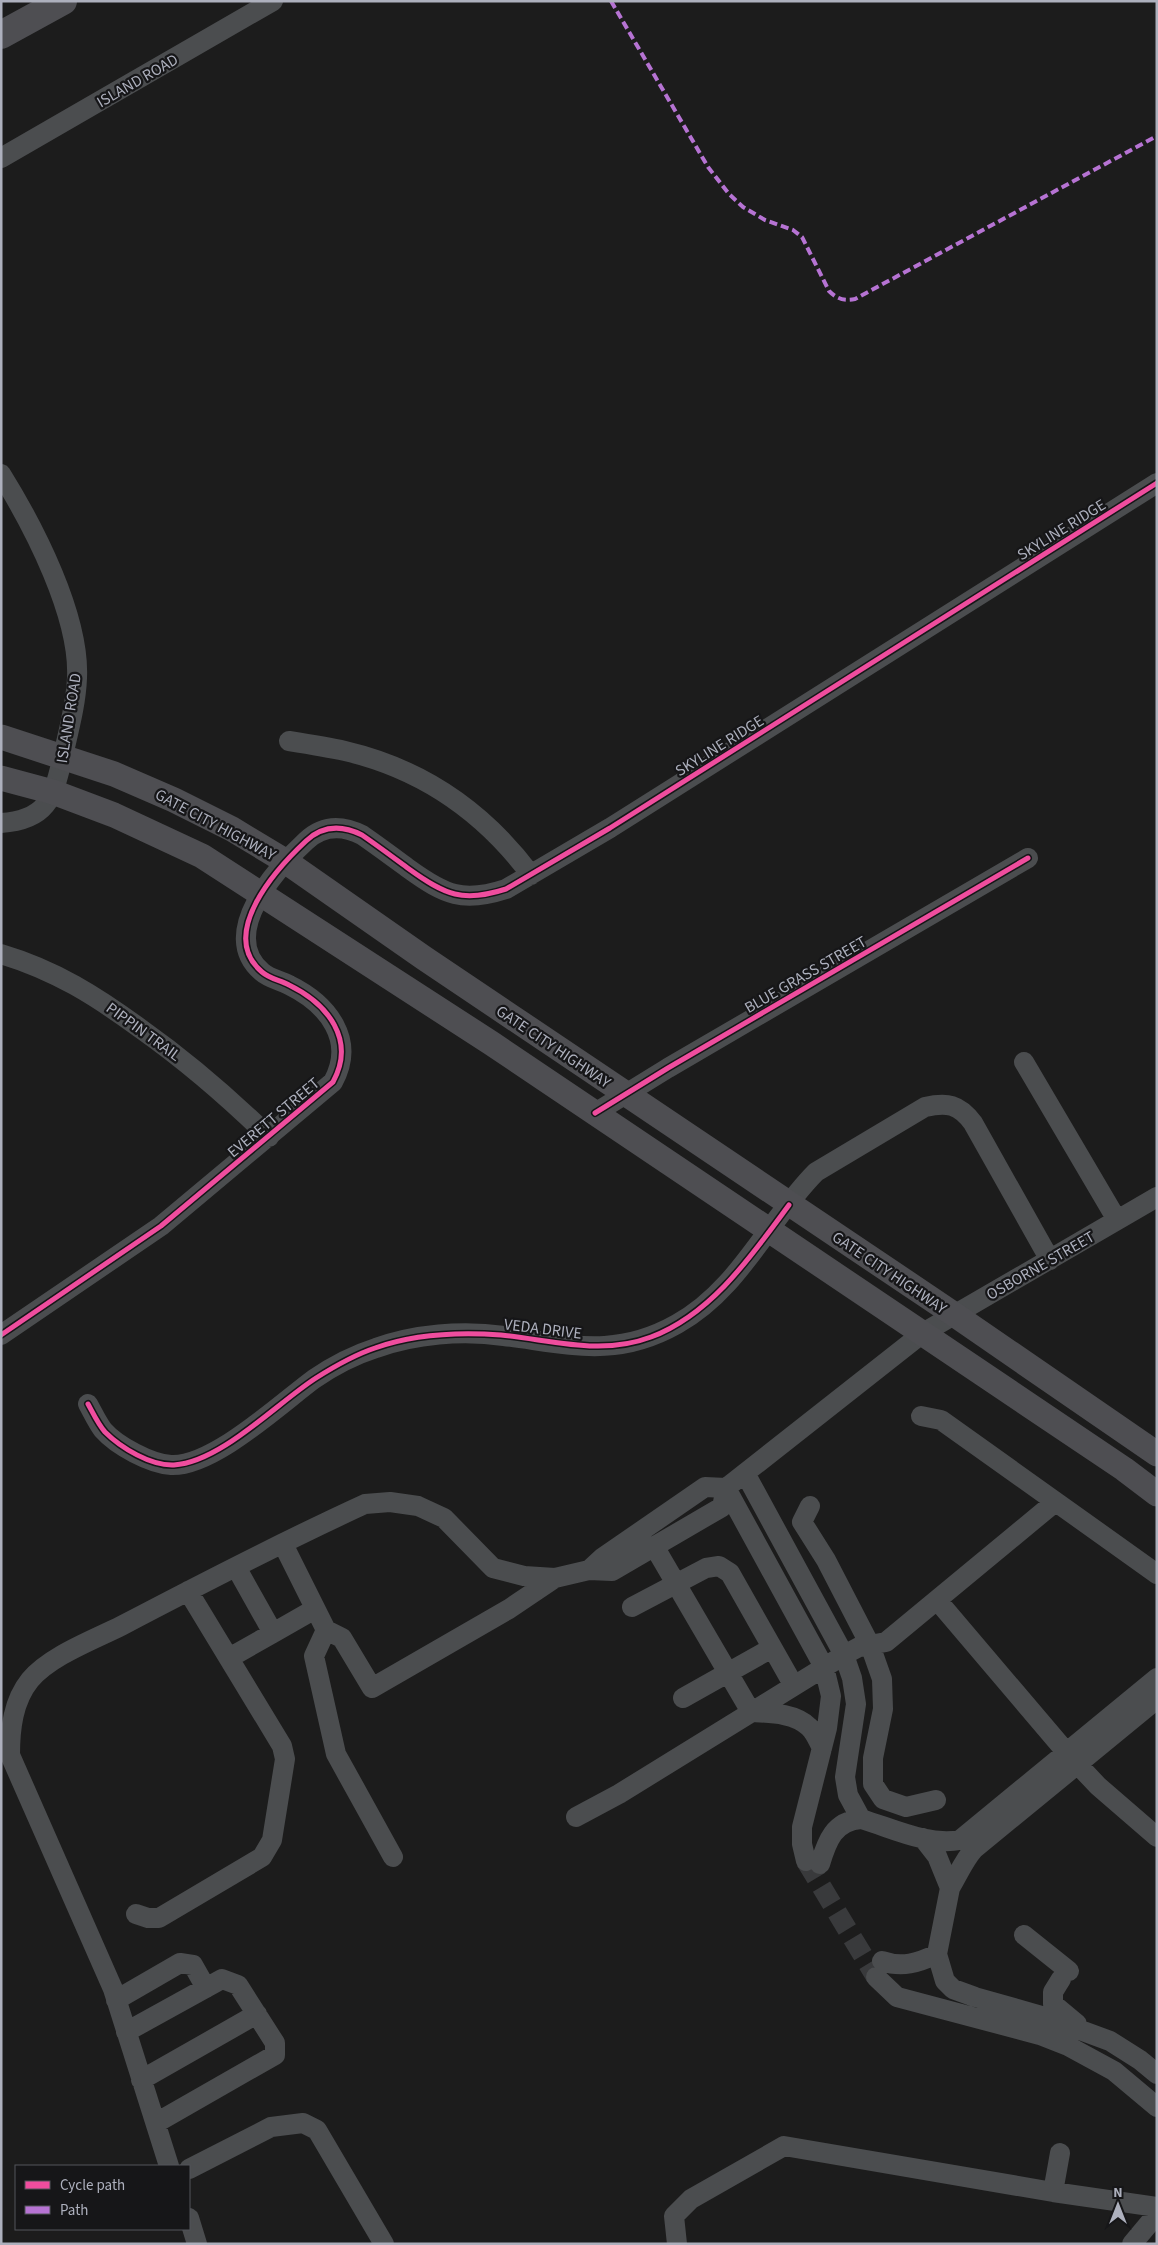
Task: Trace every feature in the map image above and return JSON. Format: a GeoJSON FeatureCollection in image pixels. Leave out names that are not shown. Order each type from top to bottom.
{"type":"FeatureCollection","features":[{"type":"Feature","properties":{"kind":"highway"},"geometry":{"type":"LineString","coordinates":[[1,35],[63,1]]}},
{"type":"Feature","properties":{"kind":"main road","name":"GATE CITY HIGHWAY"},"geometry":{"type":"LineString","coordinates":[[1,737],[114,774],[174,800],[232,829],[285,860],[424,958],[955,1315],[1157,1454]]}},
{"type":"Feature","properties":{"kind":"main road","name":"GATE CITY HIGHWAY"},"geometry":{"type":"LineString","coordinates":[[1,778],[53,792],[114,815],[170,839],[202,856],[595,1112],[1124,1469],[1157,1494]]}},
{"type":"Feature","properties":{"kind":"street","name":"ISLAND ROAD"},"geometry":{"type":"LineString","coordinates":[[1,158],[273,1]]}},
{"type":"Feature","properties":{"kind":"street","name":"ISLAND ROAD"},"geometry":{"type":"LineString","coordinates":[[1,474],[44,555],[70,619],[76,646],[77,678],[53,792],[45,807],[36,815],[19,822],[1,823]]}},
{"type":"Feature","properties":{"kind":"street","name":"SKYLINE RIDGE"},"geometry":{"type":"LineString","coordinates":[[285,860],[313,834],[326,828],[339,827],[350,829],[362,835],[435,888],[469,896],[488,895],[506,889],[610,828],[1157,483]]}},
{"type":"Feature","properties":{"kind":"street"},"geometry":{"type":"LineString","coordinates":[[289,741],[345,751],[366,757],[396,767],[430,784],[487,824],[511,848],[531,875]]}},
{"type":"Feature","properties":{"kind":"street","name":"BLUE GRASS STREET"},"geometry":{"type":"LineString","coordinates":[[595,1112],[1028,858]]}},
{"type":"Feature","properties":{"kind":"street","name":"EVERETT STREET"},"geometry":{"type":"LineString","coordinates":[[1,1335],[161,1226],[329,1087],[339,1072],[343,1058],[342,1043],[338,1029],[330,1017],[296,989],[270,978],[260,970],[246,946],[245,928],[248,917],[285,860]]}},
{"type":"Feature","properties":{"kind":"street","name":"PIPPIN TRAIL"},"geometry":{"type":"LineString","coordinates":[[1,954],[32,963],[56,974],[100,999],[190,1064],[226,1095],[268,1137]]}},
{"type":"Feature","properties":{"kind":"street"},"geometry":{"type":"LineString","coordinates":[[1024,1062],[1117,1220]]}},
{"type":"Feature","properties":{"kind":"street","name":"VEDA DRIVE"},"geometry":{"type":"LineString","coordinates":[[88,1404],[104,1431],[139,1456],[171,1465],[188,1463],[204,1458],[238,1436],[316,1378],[344,1361],[401,1340],[463,1334],[502,1335],[589,1346],[625,1345],[652,1336],[678,1324],[701,1307],[735,1274],[802,1186],[826,1166],[925,1107],[938,1104],[954,1106],[965,1112],[973,1122],[1050,1260]]}},
{"type":"Feature","properties":{"kind":"street","name":"OSBORNE STREET"},"geometry":{"type":"LineString","coordinates":[[726,1488],[923,1333],[1157,1197]]}},
{"type":"Feature","properties":{"kind":"street"},"geometry":{"type":"LineString","coordinates":[[921,1416],[941,1420],[1054,1503],[1157,1574]]}},
{"type":"Feature","properties":{"kind":"street"},"geometry":{"type":"LineString","coordinates":[[745,1473],[844,1655],[852,1678],[856,1704],[845,1777],[848,1795],[860,1819]]}},
{"type":"Feature","properties":{"kind":"street"},"geometry":{"type":"LineString","coordinates":[[589,1570],[602,1558],[705,1488],[726,1488]]}},
{"type":"Feature","properties":{"kind":"street"},"geometry":{"type":"LineString","coordinates":[[169,2165],[116,2000],[99,1955],[10,1755],[10,1728],[18,1703],[30,1680],[53,1661],[188,1590],[364,1504],[390,1502],[418,1506],[444,1518],[493,1568],[524,1576],[555,1578],[589,1570],[612,1571],[722,1507],[726,1488]]}},
{"type":"Feature","properties":{"kind":"street"},"geometry":{"type":"LineString","coordinates":[[726,1488],[824,1667],[830,1696],[827,1728],[802,1827],[802,1844],[813,1862],[831,1834],[849,1820],[860,1819],[945,1843],[960,1840],[1157,1699]]}},
{"type":"Feature","properties":{"kind":"street"},"geometry":{"type":"LineString","coordinates":[[576,1816],[619,1794],[844,1655],[859,1647],[886,1642],[1054,1503]]}},
{"type":"Feature","properties":{"kind":"street"},"geometry":{"type":"LineString","coordinates":[[810,1506],[802,1522],[826,1560],[870,1645],[882,1679],[883,1709],[873,1758],[873,1784],[883,1799],[906,1807],[936,1800]]}},
{"type":"Feature","properties":{"kind":"street"},"geometry":{"type":"LineString","coordinates":[[283,1544],[326,1630],[342,1638],[372,1688],[509,1609],[555,1578]]}},
{"type":"Feature","properties":{"kind":"street"},"geometry":{"type":"LineString","coordinates":[[654,1546],[751,1712]]}},
{"type":"Feature","properties":{"kind":"street"},"geometry":{"type":"LineString","coordinates":[[782,1591],[803,1580],[826,1560]]}},
{"type":"Feature","properties":{"kind":"street"},"geometry":{"type":"LineString","coordinates":[[632,1607],[706,1568],[719,1566],[730,1573],[794,1686]]}},
{"type":"Feature","properties":{"kind":"street"},"geometry":{"type":"LineString","coordinates":[[236,1567],[273,1632]]}},
{"type":"Feature","properties":{"kind":"street"},"geometry":{"type":"LineString","coordinates":[[136,1914],[148,1918],[159,1918],[262,1857],[272,1840],[285,1758],[282,1746],[188,1590]]}},
{"type":"Feature","properties":{"kind":"street"},"geometry":{"type":"LineString","coordinates":[[936,1600],[1072,1759],[1098,1786],[1157,1837]]}},
{"type":"Feature","properties":{"kind":"street"},"geometry":{"type":"LineString","coordinates":[[229,1658],[315,1609]]}},
{"type":"Feature","properties":{"kind":"street"},"geometry":{"type":"LineString","coordinates":[[326,1630],[314,1656],[336,1754],[392,1857]]}},
{"type":"Feature","properties":{"kind":"street"},"geometry":{"type":"LineString","coordinates":[[683,1698],[772,1648]]}},
{"type":"Feature","properties":{"kind":"street"},"geometry":{"type":"LineString","coordinates":[[1076,2036],[1042,2016],[974,1998],[953,1989],[945,1981],[936,1954],[950,1888],[960,1872],[965,1859],[974,1849],[1157,1678]]}},
{"type":"Feature","properties":{"kind":"street"},"geometry":{"type":"LineString","coordinates":[[751,1712],[775,1713],[794,1718],[809,1726],[822,1748]]}},
{"type":"Feature","properties":{"kind":"street"},"geometry":{"type":"LineString","coordinates":[[923,1838],[938,1856],[950,1888]]}},
{"type":"Feature","properties":{"kind":"street"},"geometry":{"type":"LineString","coordinates":[[1024,1935],[1065,1975],[1053,1992],[1053,2004],[1076,2036],[1157,2107]]}},
{"type":"Feature","properties":{"kind":"street"},"geometry":{"type":"LineString","coordinates":[[936,1954],[916,1964],[893,1965],[879,1969],[897,1997],[1040,2035],[1076,2036],[1110,2041],[1157,2074]]}},
{"type":"Feature","properties":{"kind":"street"},"geometry":{"type":"LineString","coordinates":[[116,2000],[180,1963],[193,1965],[206,1988]]}},
{"type":"Feature","properties":{"kind":"street"},"geometry":{"type":"LineString","coordinates":[[126,2032],[222,1979],[238,1985],[275,2042],[275,2055],[156,2123]]}},
{"type":"Feature","properties":{"kind":"street"},"geometry":{"type":"LineString","coordinates":[[141,2080],[257,2014]]}},
{"type":"Feature","properties":{"kind":"street"},"geometry":{"type":"LineString","coordinates":[[1114,2071],[1128,2052]]}},
{"type":"Feature","properties":{"kind":"street"},"geometry":{"type":"LineString","coordinates":[[190,2168],[271,2127],[303,2124],[317,2130],[384,2244]]}},
{"type":"Feature","properties":{"kind":"street"},"geometry":{"type":"LineString","coordinates":[[677,2244],[674,2216],[691,2199],[784,2146],[1054,2192],[1157,2207]]}},
{"type":"Feature","properties":{"kind":"street"},"geometry":{"type":"LineString","coordinates":[[1054,2192],[1060,2153]]}},
{"type":"Feature","properties":{"kind":"street"},"geometry":{"type":"LineString","coordinates":[[1132,2244],[1157,2214]]}},
{"type":"Feature","properties":{"kind":"street"},"geometry":{"type":"LineString","coordinates":[[190,2221],[197,2244]]}},
{"type":"Feature","properties":{"kind":"tunnel"},"geometry":{"type":"LineString","coordinates":[[806,1861],[876,1977]]}},
{"type":"Feature","properties":{"kind":"marked path"},"geometry":{"type":"LineString","coordinates":[[611,1],[708,167],[729,194],[743,207],[765,220],[793,230],[802,237],[829,291],[841,299],[855,299],[1157,136]]}},
{"type":"Feature","properties":{"kind":"cycle path"},"geometry":{"type":"LineString","coordinates":[[1,1335],[161,1226],[333,1082],[339,1067],[341,1052],[339,1038],[334,1025],[316,1002],[286,983],[262,972],[250,957],[246,939],[248,921],[256,902],[267,884],[294,853],[312,836],[326,829],[333,828],[347,829],[355,832],[433,885],[455,894],[466,896],[478,895],[506,889],[610,828],[1157,483]]}},
{"type":"Feature","properties":{"kind":"cycle path"},"geometry":{"type":"LineString","coordinates":[[595,1113],[668,1068],[1028,858]]}},
{"type":"Feature","properties":{"kind":"cycle path"},"geometry":{"type":"LineString","coordinates":[[88,1404],[102,1429],[119,1444],[137,1455],[156,1463],[174,1465],[211,1454],[248,1430],[323,1374],[360,1354],[390,1343],[437,1335],[470,1334],[501,1335],[576,1345],[595,1346],[632,1343],[673,1327],[693,1314],[712,1298],[745,1263],[789,1205]]}}]}
